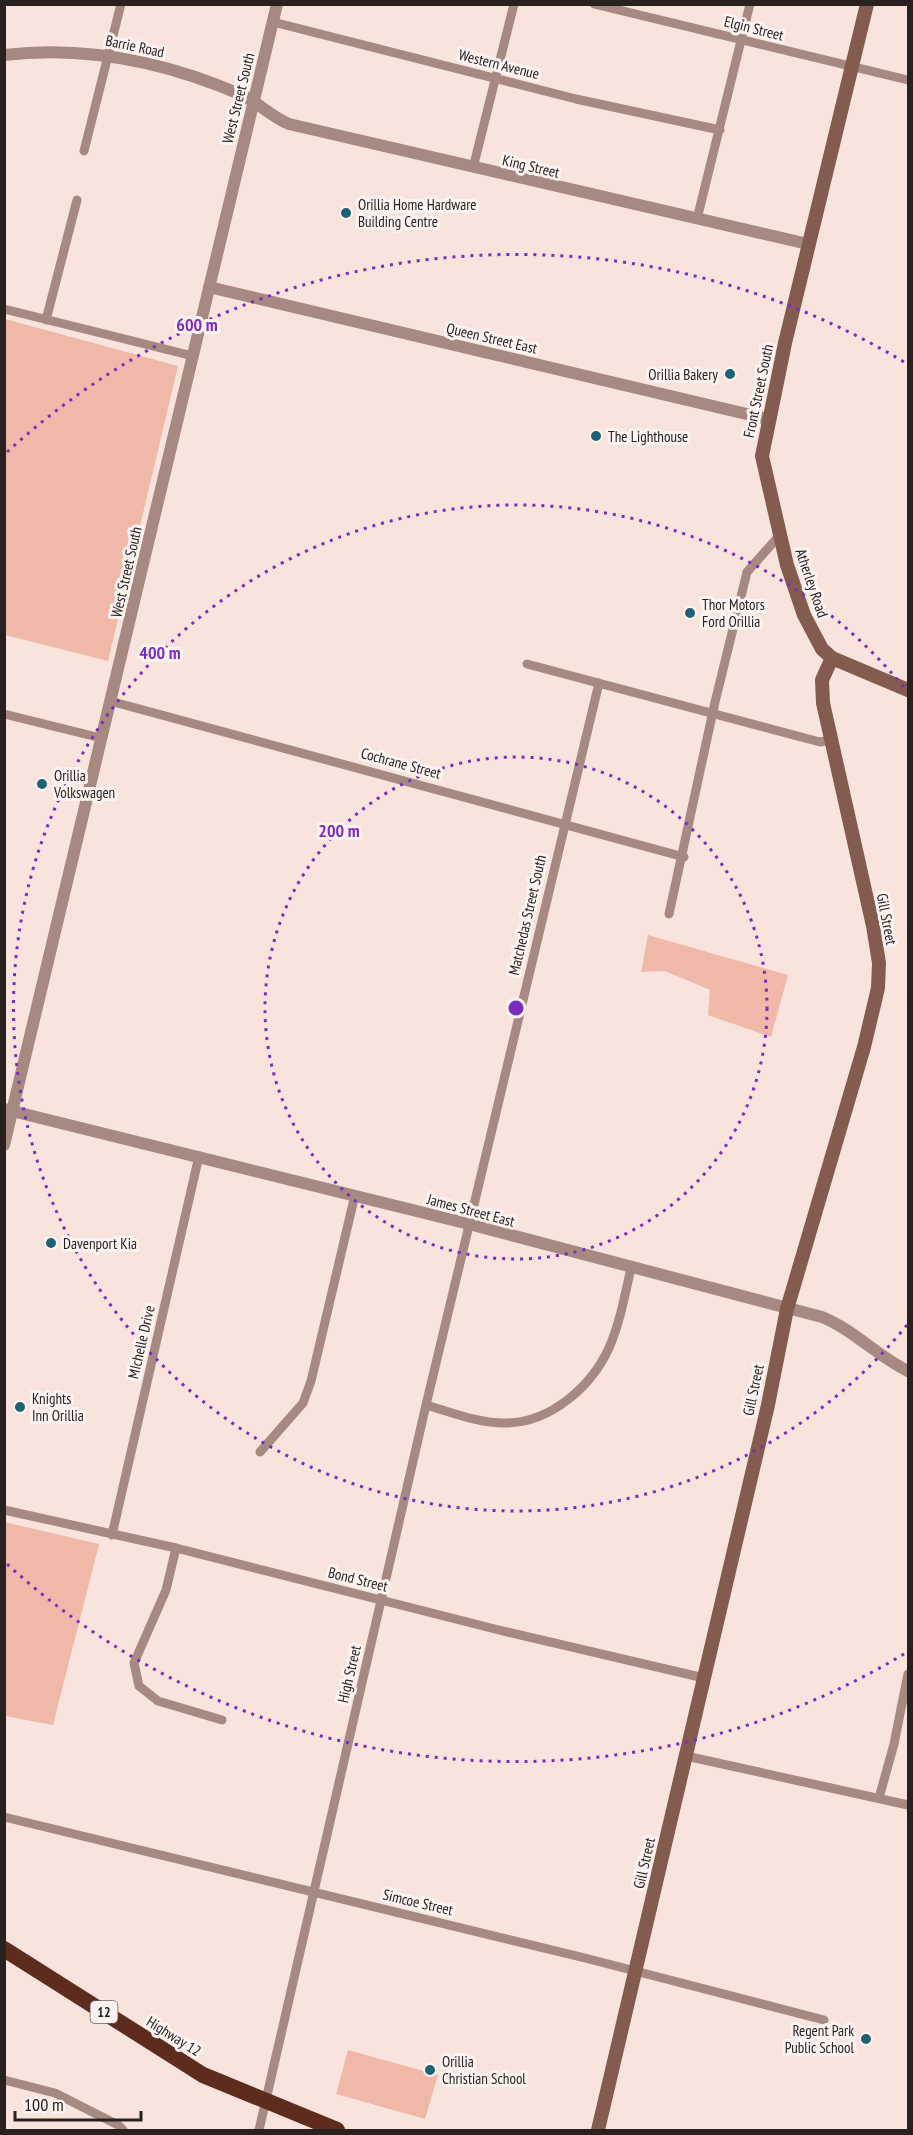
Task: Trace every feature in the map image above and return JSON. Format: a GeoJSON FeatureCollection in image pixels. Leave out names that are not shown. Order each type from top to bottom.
{"type":"FeatureCollection","features":[{"type":"Feature","properties":{"kind":"highway","name":"Highway 12"},"geometry":{"type":"LineString","coordinates":[[4,1949],[203,2075],[337,2130]]}},
{"type":"Feature","properties":{"kind":"main road","name":"Front Street South"},"geometry":{"type":"LineString","coordinates":[[780,536],[762,456],[768,419],[867,4]]}},
{"type":"Feature","properties":{"kind":"main road","name":"Atherley Road"},"geometry":{"type":"LineString","coordinates":[[780,536],[804,615],[822,649],[832,658]]}},
{"type":"Feature","properties":{"kind":"main road"},"geometry":{"type":"LineString","coordinates":[[832,658],[909,690]]}},
{"type":"Feature","properties":{"kind":"main road","name":"Gill Street"},"geometry":{"type":"LineString","coordinates":[[598,2130],[704,1678],[787,1309],[864,1047],[878,988],[879,963],[873,926],[831,740],[822,684],[832,658]]}},
{"type":"Feature","properties":{"kind":"street"},"geometry":{"type":"LineString","coordinates":[[84,152],[122,4]]}},
{"type":"Feature","properties":{"kind":"street","name":"West Street South"},"geometry":{"type":"LineString","coordinates":[[4,1146],[9,1110],[110,701],[277,4]]}},
{"type":"Feature","properties":{"kind":"street"},"geometry":{"type":"LineString","coordinates":[[473,168],[514,4]]}},
{"type":"Feature","properties":{"kind":"street","name":"Elgin Street"},"geometry":{"type":"LineString","coordinates":[[594,4],[909,80]]}},
{"type":"Feature","properties":{"kind":"street"},"geometry":{"type":"LineString","coordinates":[[698,219],[750,4]]}},
{"type":"Feature","properties":{"kind":"street","name":"Western Avenue"},"geometry":{"type":"LineString","coordinates":[[273,22],[576,99],[720,130]]}},
{"type":"Feature","properties":{"kind":"street","name":"Barrie Road"},"geometry":{"type":"LineString","coordinates":[[4,55],[65,51],[110,54],[187,73],[253,101]]}},
{"type":"Feature","properties":{"kind":"street","name":"King Street"},"geometry":{"type":"LineString","coordinates":[[253,101],[289,124],[808,244]]}},
{"type":"Feature","properties":{"kind":"street"},"geometry":{"type":"LineString","coordinates":[[46,320],[77,200]]}},
{"type":"Feature","properties":{"kind":"street","name":"Queen Street East"},"geometry":{"type":"LineString","coordinates":[[209,287],[768,419]]}},
{"type":"Feature","properties":{"kind":"street"},"geometry":{"type":"LineString","coordinates":[[4,309],[193,356]]}},
{"type":"Feature","properties":{"kind":"street"},"geometry":{"type":"LineString","coordinates":[[669,914],[684,857],[713,714],[747,572],[780,536]]}},
{"type":"Feature","properties":{"kind":"street"},"geometry":{"type":"LineString","coordinates":[[527,664],[820,742],[831,740]]}},
{"type":"Feature","properties":{"kind":"street","name":"Matchedas Street South"},"geometry":{"type":"LineString","coordinates":[[469,1224],[599,683]]}},
{"type":"Feature","properties":{"kind":"street","name":"Cochrane Street"},"geometry":{"type":"LineString","coordinates":[[110,701],[684,857]]}},
{"type":"Feature","properties":{"kind":"street"},"geometry":{"type":"LineString","coordinates":[[4,714],[101,738]]}},
{"type":"Feature","properties":{"kind":"street","name":"James Street East"},"geometry":{"type":"LineString","coordinates":[[9,1110],[469,1224],[822,1317],[844,1326],[886,1359],[909,1371]]}},
{"type":"Feature","properties":{"kind":"street","name":"MIchelle Drive"},"geometry":{"type":"LineString","coordinates":[[112,1535],[200,1156]]}},
{"type":"Feature","properties":{"kind":"street"},"geometry":{"type":"LineString","coordinates":[[260,1452],[303,1403],[311,1381],[355,1196]]}},
{"type":"Feature","properties":{"kind":"street","name":"High Street"},"geometry":{"type":"LineString","coordinates":[[259,2130],[469,1224]]}},
{"type":"Feature","properties":{"kind":"street"},"geometry":{"type":"LineString","coordinates":[[426,1406],[479,1420],[506,1423],[535,1419],[561,1406],[583,1385],[602,1361],[614,1333],[631,1268]]}},
{"type":"Feature","properties":{"kind":"street","name":"Bond Street"},"geometry":{"type":"LineString","coordinates":[[4,1510],[176,1548],[704,1678]]}},
{"type":"Feature","properties":{"kind":"street"},"geometry":{"type":"LineString","coordinates":[[176,1548],[166,1590],[134,1662],[139,1686],[158,1701],[222,1720]]}},
{"type":"Feature","properties":{"kind":"street"},"geometry":{"type":"LineString","coordinates":[[879,1798],[894,1744],[909,1674]]}},
{"type":"Feature","properties":{"kind":"street"},"geometry":{"type":"LineString","coordinates":[[686,1756],[909,1805]]}},
{"type":"Feature","properties":{"kind":"street","name":"Simcoe Street"},"geometry":{"type":"LineString","coordinates":[[4,1817],[585,1958],[824,2020]]}},
{"type":"Feature","properties":{"kind":"street"},"geometry":{"type":"LineString","coordinates":[[4,2080],[54,2093],[118,2125],[123,2130]]}},
{"type":"Feature","properties":{"kind":"shaded area"},"geometry":{"type":"Polygon","coordinates":[[[5,319],[178,366],[108,661],[5,635],[5,319]]]}},
{"type":"Feature","properties":{"kind":"shaded area"},"geometry":{"type":"Polygon","coordinates":[[[648,935],[788,975],[771,1037],[708,1015],[710,990],[665,971],[641,972],[648,935]]]}},
{"type":"Feature","properties":{"kind":"shaded area"},"geometry":{"type":"Polygon","coordinates":[[[4,1522],[99,1544],[53,1725],[5,1716],[4,1522]]]}},
{"type":"Feature","properties":{"kind":"shaded area"},"geometry":{"type":"Polygon","coordinates":[[[348,2050],[438,2075],[425,2119],[336,2094],[348,2050]]]}},
{"type":"Feature","properties":{"kind":"place","name":"Orillia Home Hardware Building Centre"},"geometry":{"type":"Point","coordinates":[346,213]}},
{"type":"Feature","properties":{"kind":"place","name":"Orillia Bakery"},"geometry":{"type":"Point","coordinates":[730,374]}},
{"type":"Feature","properties":{"kind":"place","name":"The Lighthouse"},"geometry":{"type":"Point","coordinates":[596,436]}},
{"type":"Feature","properties":{"kind":"place","name":"Thor Motors Ford Orillia"},"geometry":{"type":"Point","coordinates":[690,613]}},
{"type":"Feature","properties":{"kind":"place","name":"Orillia Volkswagen"},"geometry":{"type":"Point","coordinates":[42,784]}},
{"type":"Feature","properties":{"kind":"place","name":"Davenport Kia"},"geometry":{"type":"Point","coordinates":[51,1243]}},
{"type":"Feature","properties":{"kind":"place","name":"Knights Inn Orillia"},"geometry":{"type":"Point","coordinates":[20,1407]}},
{"type":"Feature","properties":{"kind":"place","name":"Regent Park Public School"},"geometry":{"type":"Point","coordinates":[866,2039]}},
{"type":"Feature","properties":{"kind":"place","name":"Orillia Christian School"},"geometry":{"type":"Point","coordinates":[430,2070]}}]}
